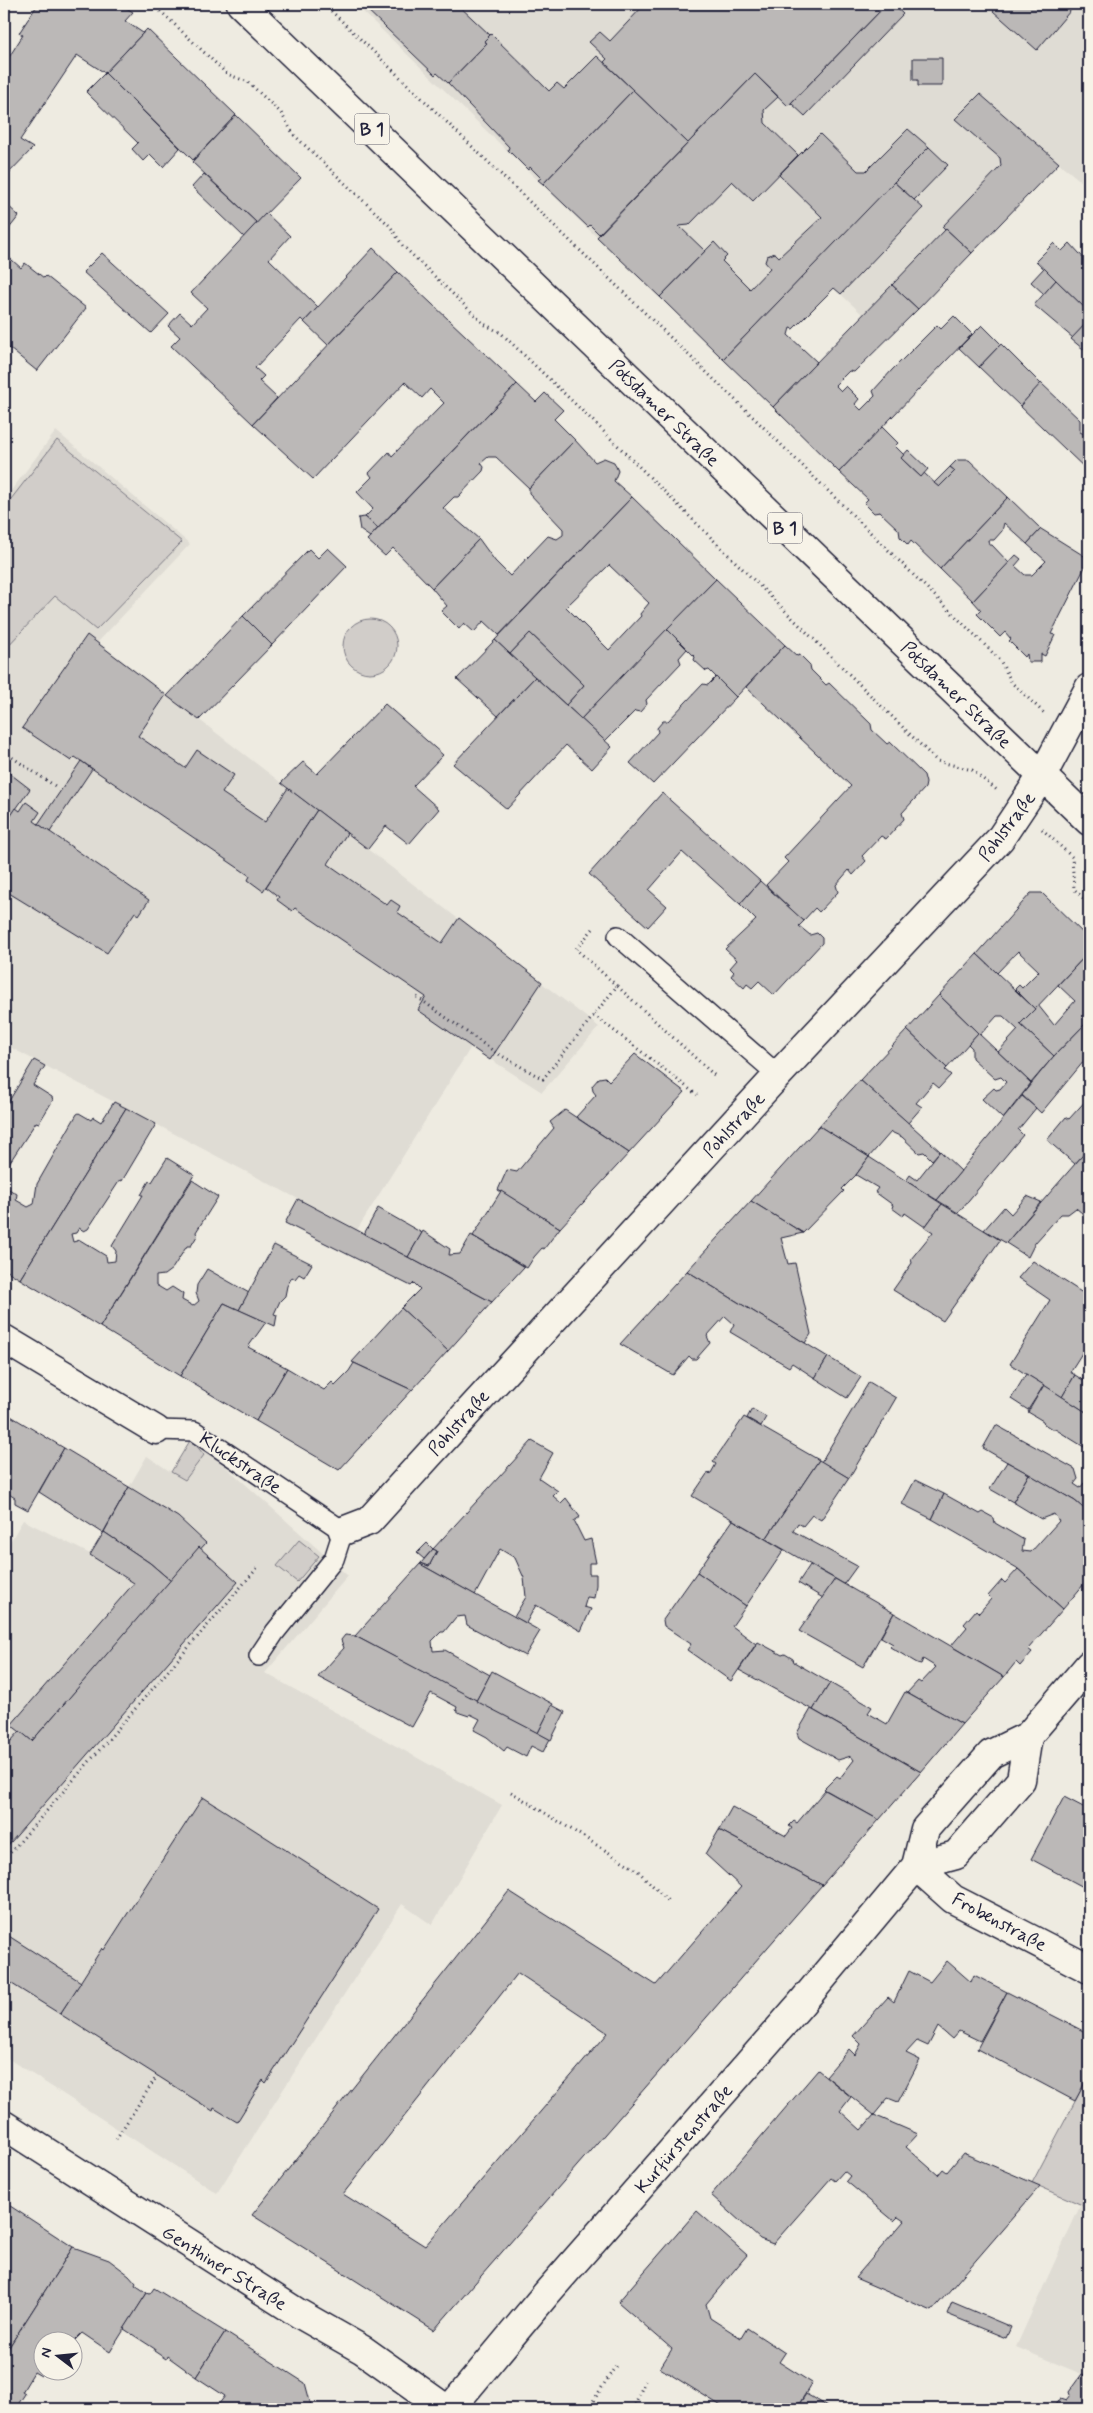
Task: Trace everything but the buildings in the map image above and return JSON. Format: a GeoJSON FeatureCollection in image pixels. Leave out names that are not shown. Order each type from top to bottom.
{"type":"FeatureCollection","features":[{"type":"Feature","properties":{"kind":"street","name":"Potsdamer Straße"},"geometry":{"type":"LineString","coordinates":[[241,4],[1089,821]]}},
{"type":"Feature","properties":{"kind":"street","name":"Pohlstraße"},"geometry":{"type":"LineString","coordinates":[[343,1531],[369,1521],[391,1499],[426,1457],[778,1074],[1000,839],[1013,824],[1042,776],[1089,688]]}},
{"type":"Feature","properties":{"kind":"street","name":"Kluckstraße"},"geometry":{"type":"LineString","coordinates":[[4,1339],[156,1430]]}},
{"type":"Feature","properties":{"kind":"street","name":"Kurfürstenstraße"},"geometry":{"type":"LineString","coordinates":[[450,2409],[546,2294],[799,2006],[916,1866],[926,1829],[932,1822],[991,1754],[1028,1736],[1089,1665]]}},
{"type":"Feature","properties":{"kind":"street"},"geometry":{"type":"LineString","coordinates":[[916,1866],[956,1856],[1021,1780],[1028,1736]]}},
{"type":"Feature","properties":{"kind":"street","name":"Frobenstraße"},"geometry":{"type":"LineString","coordinates":[[916,1866],[953,1899],[1089,1969]]}},
{"type":"Feature","properties":{"kind":"street","name":"Genthiner Straße"},"geometry":{"type":"LineString","coordinates":[[4,2125],[298,2313],[362,2350],[446,2409]]}},
{"type":"Feature","properties":{"kind":"lane"},"geometry":{"type":"LineString","coordinates":[[618,936],[778,1074]]}},
{"type":"Feature","properties":{"kind":"lane","name":"Kluckstraße"},"geometry":{"type":"LineString","coordinates":[[156,1430],[194,1430],[343,1531]]}},
{"type":"Feature","properties":{"kind":"lane"},"geometry":{"type":"LineString","coordinates":[[259,1656],[275,1632],[334,1559],[343,1531]]}},
{"type":"Feature","properties":{"kind":"path"},"geometry":{"type":"LineString","coordinates":[[153,4],[227,74],[248,82],[281,113],[294,135],[390,226],[402,246],[484,324],[501,333],[593,421],[937,761],[972,770],[980,775]]}},
{"type":"Feature","properties":{"kind":"path"},"geometry":{"type":"LineString","coordinates":[[324,4],[752,416],[1000,660],[1012,683],[1020,690]]}},
{"type":"Feature","properties":{"kind":"path"},"geometry":{"type":"LineString","coordinates":[[4,752],[55,786]]}},
{"type":"Feature","properties":{"kind":"path"},"geometry":{"type":"LineString","coordinates":[[1060,844],[1072,857],[1074,889],[1089,904]]}},
{"type":"Feature","properties":{"kind":"path"},"geometry":{"type":"LineString","coordinates":[[417,997],[495,1052],[544,1079],[617,986],[714,1075]]}},
{"type":"Feature","properties":{"kind":"path"},"geometry":{"type":"LineString","coordinates":[[594,1015],[697,1095]]}},
{"type":"Feature","properties":{"kind":"path"},"geometry":{"type":"LineString","coordinates":[[4,1860],[258,1566]]}},
{"type":"Feature","properties":{"kind":"path"},"geometry":{"type":"LineString","coordinates":[[510,1792],[637,1870],[669,1902]]}},
{"type":"Feature","properties":{"kind":"path"},"geometry":{"type":"LineString","coordinates":[[116,2139],[157,2076]]}},
{"type":"Feature","properties":{"kind":"path"},"geometry":{"type":"LineString","coordinates":[[588,2409],[617,2364]]}},
{"type":"Feature","properties":{"kind":"path"},"geometry":{"type":"LineString","coordinates":[[633,2409],[645,2381]]}},
{"type":"Feature","properties":{"kind":"shaded area"},"geometry":{"type":"Polygon","coordinates":[[[355,4],[1089,4],[1089,188],[1059,163],[918,309],[892,285],[863,315],[812,267],[723,359],[355,4]]]}},
{"type":"Feature","properties":{"kind":"shaded area"},"geometry":{"type":"Polygon","coordinates":[[[56,431],[190,544],[98,642],[599,1027],[542,1092],[471,1047],[357,1230],[4,1044],[4,500],[56,431]]]}},
{"type":"Feature","properties":{"kind":"shaded area"},"geometry":{"type":"Polygon","coordinates":[[[57,440],[182,542],[96,630],[55,596],[4,650],[4,508],[57,440]]]}},
{"type":"Feature","properties":{"kind":"shaded area"},"geometry":{"type":"Polygon","coordinates":[[[370,619],[380,621],[389,627],[395,636],[397,646],[395,656],[389,665],[380,671],[370,673],[360,671],[351,665],[345,656],[343,646],[345,636],[351,627],[360,621],[370,619]]]}},
{"type":"Feature","properties":{"kind":"shaded area"},"geometry":{"type":"Polygon","coordinates":[[[191,1439],[197,1441],[348,1576],[265,1673],[502,1805],[432,1925],[402,1904],[217,2193],[4,2056],[4,1552],[23,1520],[90,1554],[147,1456],[171,1472],[191,1439]]]}},
{"type":"Feature","properties":{"kind":"shaded area"},"geometry":{"type":"Polygon","coordinates":[[[191,1439],[204,1455],[185,1480],[171,1472],[191,1439]]]}},
{"type":"Feature","properties":{"kind":"shaded area"},"geometry":{"type":"Polygon","coordinates":[[[299,1540],[319,1556],[297,1582],[277,1566],[299,1540]]]}},
{"type":"Feature","properties":{"kind":"shaded area"},"geometry":{"type":"Polygon","coordinates":[[[1089,2075],[1089,2208],[1032,2183],[1089,2075]]]}},
{"type":"Feature","properties":{"kind":"shaded area"},"geometry":{"type":"Polygon","coordinates":[[[1081,2204],[1089,2208],[1089,2377],[1016,2347],[1081,2204]]]}}]}
